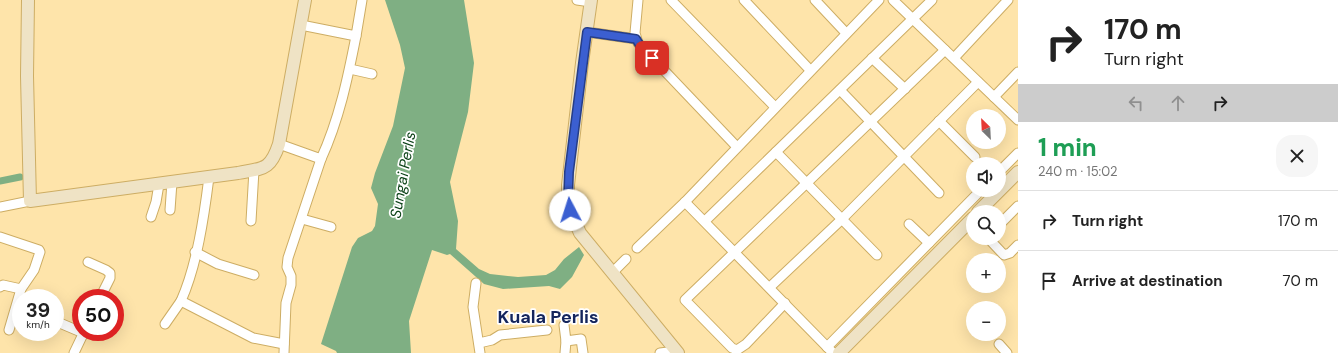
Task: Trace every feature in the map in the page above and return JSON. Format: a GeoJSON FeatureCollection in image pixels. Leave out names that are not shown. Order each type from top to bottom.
{"type":"FeatureCollection","features":[{"type":"Feature","properties":{"kind":"street"},"geometry":{"type":"LineString","coordinates":[[28,0],[30,202]]}},
{"type":"Feature","properties":{"kind":"street"},"geometry":{"type":"LineString","coordinates":[[0,207],[254,170],[270,164],[279,144],[305,0]]}},
{"type":"Feature","properties":{"kind":"street"},"geometry":{"type":"LineString","coordinates":[[181,301],[253,338],[284,349],[286,303],[291,285],[291,276],[287,265],[340,104],[350,68],[362,0]]}},
{"type":"Feature","properties":{"kind":"street"},"geometry":{"type":"LineString","coordinates":[[577,0],[591,1],[568,200],[572,218],[580,233],[642,307],[677,352]]}},
{"type":"Feature","properties":{"kind":"street"},"geometry":{"type":"LineString","coordinates":[[638,0],[636,39],[641,47],[736,147]]}},
{"type":"Feature","properties":{"kind":"street"},"geometry":{"type":"LineString","coordinates":[[671,0],[775,107]]}},
{"type":"Feature","properties":{"kind":"street"},"geometry":{"type":"LineString","coordinates":[[744,0],[810,70]]}},
{"type":"Feature","properties":{"kind":"street"},"geometry":{"type":"LineString","coordinates":[[815,0],[846,33]]}},
{"type":"Feature","properties":{"kind":"street"},"geometry":{"type":"LineString","coordinates":[[637,248],[685,202],[736,147],[879,0]]}},
{"type":"Feature","properties":{"kind":"street"},"geometry":{"type":"LineString","coordinates":[[893,0],[1018,120]]}},
{"type":"Feature","properties":{"kind":"street"},"geometry":{"type":"LineString","coordinates":[[704,221],[932,0]]}},
{"type":"Feature","properties":{"kind":"street"},"geometry":{"type":"LineString","coordinates":[[954,58],[1008,0]]}},
{"type":"Feature","properties":{"kind":"street"},"geometry":{"type":"LineString","coordinates":[[301,25],[356,36]]}},
{"type":"Feature","properties":{"kind":"street"},"geometry":{"type":"LineString","coordinates":[[587,32],[636,39]]}},
{"type":"Feature","properties":{"kind":"street"},"geometry":{"type":"LineString","coordinates":[[785,303],[741,348],[737,350],[732,348],[685,300],[734,251],[945,50]]}},
{"type":"Feature","properties":{"kind":"street"},"geometry":{"type":"LineString","coordinates":[[872,58],[904,89]]}},
{"type":"Feature","properties":{"kind":"street"},"geometry":{"type":"LineString","coordinates":[[350,68],[372,74]]}},
{"type":"Feature","properties":{"kind":"street"},"geometry":{"type":"LineString","coordinates":[[994,97],[1018,72]]}},
{"type":"Feature","properties":{"kind":"street"},"geometry":{"type":"LineString","coordinates":[[770,287],[840,220],[978,82]]}},
{"type":"Feature","properties":{"kind":"street"},"geometry":{"type":"LineString","coordinates":[[840,90],[872,121],[939,193]]}},
{"type":"Feature","properties":{"kind":"street"},"geometry":{"type":"LineString","coordinates":[[939,121],[975,157]]}},
{"type":"Feature","properties":{"kind":"street"},"geometry":{"type":"LineString","coordinates":[[279,144],[321,159]]}},
{"type":"Feature","properties":{"kind":"street"},"geometry":{"type":"LineString","coordinates":[[776,152],[840,220],[877,255]]}},
{"type":"Feature","properties":{"kind":"street"},"geometry":{"type":"LineString","coordinates":[[1006,165],[1018,153]]}},
{"type":"Feature","properties":{"kind":"street"},"geometry":{"type":"LineString","coordinates":[[251,221],[254,170]]}},
{"type":"Feature","properties":{"kind":"street"},"geometry":{"type":"LineString","coordinates":[[985,205],[1018,172]]}},
{"type":"Feature","properties":{"kind":"street"},"geometry":{"type":"LineString","coordinates":[[165,324],[181,301],[188,282],[209,177]]}},
{"type":"Feature","properties":{"kind":"street"},"geometry":{"type":"LineString","coordinates":[[170,210],[172,182]]}},
{"type":"Feature","properties":{"kind":"street"},"geometry":{"type":"LineString","coordinates":[[151,217],[156,202],[159,184]]}},
{"type":"Feature","properties":{"kind":"street"},"geometry":{"type":"LineString","coordinates":[[685,202],[770,287],[830,350],[929,243],[974,197]]}},
{"type":"Feature","properties":{"kind":"street"},"geometry":{"type":"LineString","coordinates":[[1006,218],[1018,206]]}},
{"type":"Feature","properties":{"kind":"street"},"geometry":{"type":"LineString","coordinates":[[302,219],[331,227]]}},
{"type":"Feature","properties":{"kind":"street"},"geometry":{"type":"LineString","coordinates":[[908,224],[929,243]]}},
{"type":"Feature","properties":{"kind":"street"},"geometry":{"type":"LineString","coordinates":[[839,353],[966,225]]}},
{"type":"Feature","properties":{"kind":"street"},"geometry":{"type":"LineString","coordinates":[[944,228],[954,237]]}},
{"type":"Feature","properties":{"kind":"street"},"geometry":{"type":"LineString","coordinates":[[0,238],[38,250],[40,252],[34,270],[22,289],[3,285],[0,287]]}},
{"type":"Feature","properties":{"kind":"street"},"geometry":{"type":"LineString","coordinates":[[995,245],[1004,255],[1010,253],[1018,245]]}},
{"type":"Feature","properties":{"kind":"street"},"geometry":{"type":"LineString","coordinates":[[195,252],[221,265],[254,275]]}},
{"type":"Feature","properties":{"kind":"street"},"geometry":{"type":"LineString","coordinates":[[612,273],[626,259]]}},
{"type":"Feature","properties":{"kind":"street"},"geometry":{"type":"LineString","coordinates":[[88,262],[110,273],[110,278],[104,289]]}},
{"type":"Feature","properties":{"kind":"street"},"geometry":{"type":"LineString","coordinates":[[476,283],[473,307],[480,353]]}},
{"type":"Feature","properties":{"kind":"street"},"geometry":{"type":"LineString","coordinates":[[9,330],[12,321]]}},
{"type":"Feature","properties":{"kind":"street"},"geometry":{"type":"LineString","coordinates":[[564,325],[566,341],[565,353]]}},
{"type":"Feature","properties":{"kind":"street"},"geometry":{"type":"LineString","coordinates":[[479,343],[492,340],[500,335],[546,330]]}},
{"type":"Feature","properties":{"kind":"street"},"geometry":{"type":"LineString","coordinates":[[566,341],[581,339],[583,353]]}},
{"type":"Feature","properties":{"kind":"street"},"geometry":{"type":"LineString","coordinates":[[74,353],[79,341]]}},
{"type":"Feature","properties":{"kind":"street"},"geometry":{"type":"LineString","coordinates":[[998,344],[1007,353]]}},
{"type":"Feature","properties":{"kind":"street"},"geometry":{"type":"LineString","coordinates":[[660,353],[677,352]]}},
{"type":"Feature","properties":{"kind":"water","name":"Sungai Perlis"},"geometry":{"type":"Polygon","coordinates":[[[385,0],[464,0],[474,63],[468,112],[450,182],[458,221],[456,249],[479,269],[490,274],[518,277],[546,275],[555,270],[564,259],[579,247],[584,255],[572,277],[560,289],[549,286],[503,289],[484,284],[450,254],[447,255],[432,250],[409,321],[411,353],[337,353],[336,351],[321,344],[352,247],[358,238],[372,231],[375,226],[378,204],[371,188],[375,173],[393,126],[405,68],[400,45],[385,0]]]}},
{"type":"Feature","properties":{"kind":"waterway"},"geometry":{"type":"LineString","coordinates":[[0,181],[20,177]]}},
{"type":"Feature","properties":{"kind":"district","name":"Kuala Perlis"},"geometry":{"type":"Point","coordinates":[548,317]}},
{"type":"Feature","properties":{"kind":"route"},"geometry":{"type":"LineString","coordinates":[[570,210],[568,200],[569,172],[587,32],[636,39],[641,47],[652,58]]}}]}
